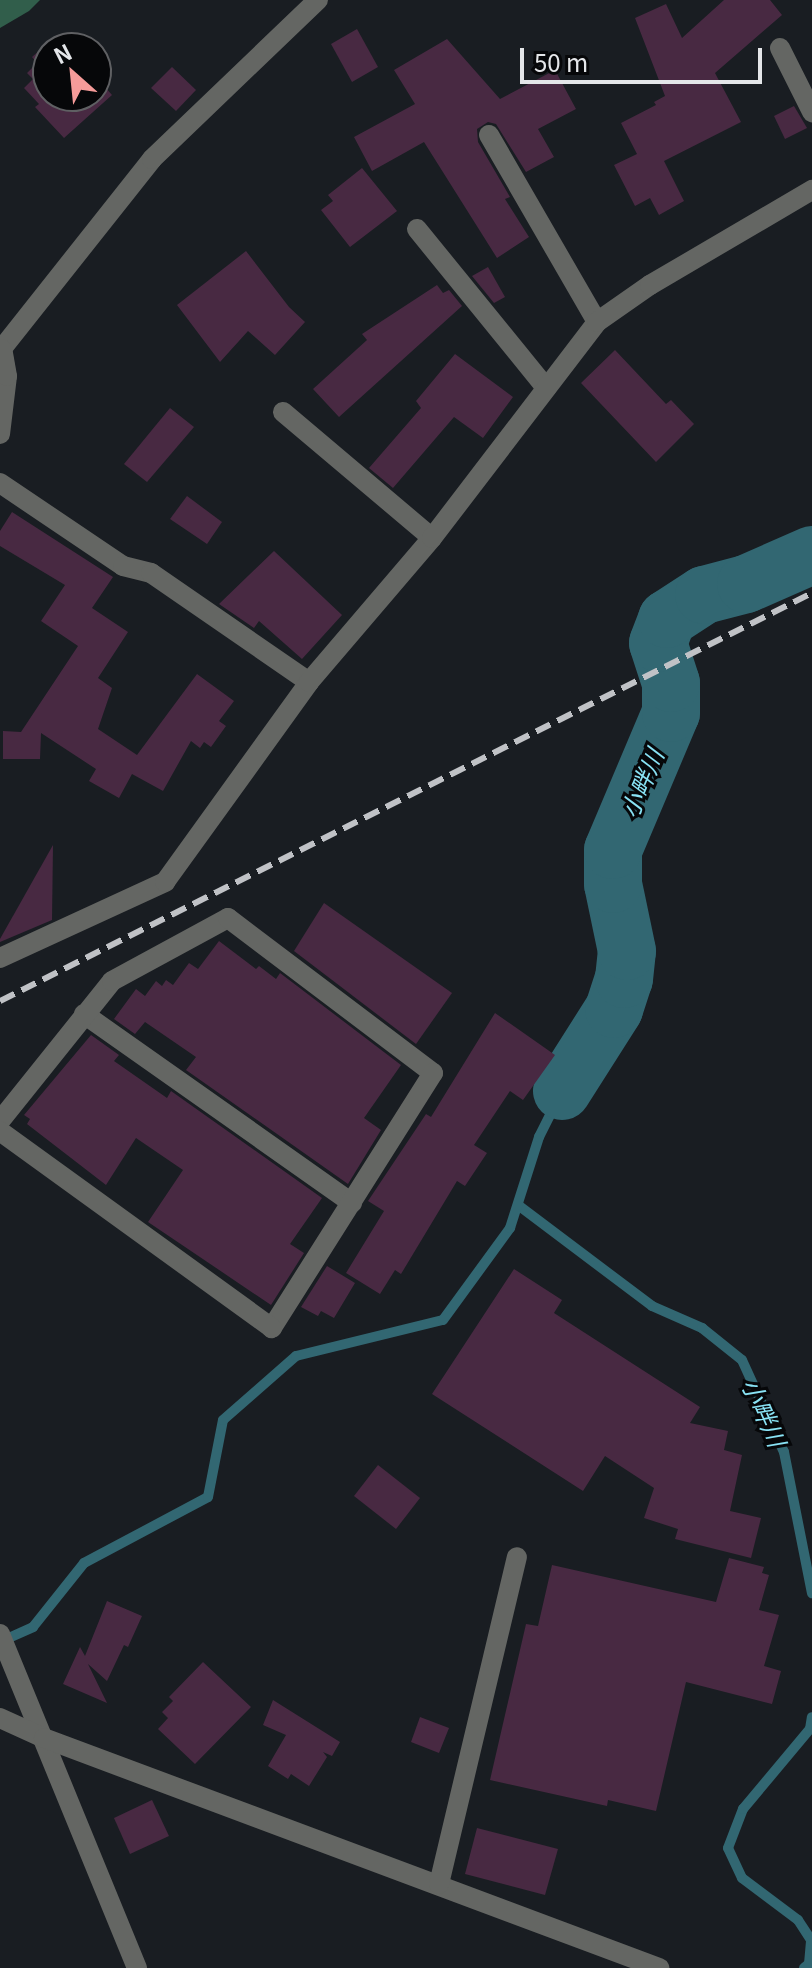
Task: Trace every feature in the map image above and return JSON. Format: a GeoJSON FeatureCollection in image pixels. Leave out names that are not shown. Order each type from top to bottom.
{"type":"FeatureCollection","features":[{"type":"Feature","properties":{"kind":"street"},"geometry":{"type":"LineString","coordinates":[[0,434],[7,376],[1,350],[152,159],[318,0]]}},
{"type":"Feature","properties":{"kind":"street"},"geometry":{"type":"LineString","coordinates":[[780,48],[812,112]]}},
{"type":"Feature","properties":{"kind":"street"},"geometry":{"type":"LineString","coordinates":[[489,135],[597,322]]}},
{"type":"Feature","properties":{"kind":"street"},"geometry":{"type":"LineString","coordinates":[[0,958],[165,882],[309,682],[432,538],[597,322],[650,285],[812,190]]}},
{"type":"Feature","properties":{"kind":"street"},"geometry":{"type":"LineString","coordinates":[[417,229],[546,388]]}},
{"type":"Feature","properties":{"kind":"street"},"geometry":{"type":"LineString","coordinates":[[283,412],[432,538]]}},
{"type":"Feature","properties":{"kind":"street"},"geometry":{"type":"LineString","coordinates":[[0,483],[123,566],[151,573],[309,682]]}},
{"type":"Feature","properties":{"kind":"street"},"geometry":{"type":"LineString","coordinates":[[0,1121],[112,981],[228,918],[433,1073],[272,1328],[0,1131]]}},
{"type":"Feature","properties":{"kind":"street"},"geometry":{"type":"LineString","coordinates":[[84,1014],[352,1203]]}},
{"type":"Feature","properties":{"kind":"street"},"geometry":{"type":"LineString","coordinates":[[439,1884],[517,1557]]}},
{"type":"Feature","properties":{"kind":"street"},"geometry":{"type":"LineString","coordinates":[[0,1634],[137,1968]]}},
{"type":"Feature","properties":{"kind":"street"},"geometry":{"type":"LineString","coordinates":[[0,1718],[44,1738],[659,1968]]}},
{"type":"Feature","properties":{"kind":"green space"},"geometry":{"type":"Polygon","coordinates":[[[0,0],[40,0],[29,11],[0,28],[0,0]]]}},
{"type":"Feature","properties":{"kind":"building"},"geometry":{"type":"Polygon","coordinates":[[[724,0],[770,0],[782,15],[715,73],[741,122],[664,161],[684,201],[659,215],[650,198],[635,206],[614,165],[637,154],[621,123],[656,105],[654,102],[665,96],[635,18],[666,4],[682,38],[724,0]]]}},
{"type":"Feature","properties":{"kind":"building"},"geometry":{"type":"Polygon","coordinates":[[[357,29],[378,67],[352,82],[331,44],[357,29]]]}},
{"type":"Feature","properties":{"kind":"building"},"geometry":{"type":"Polygon","coordinates":[[[447,39],[500,99],[555,70],[576,109],[538,129],[554,157],[526,172],[496,124],[488,122],[477,129],[478,142],[510,197],[505,199],[529,237],[497,258],[424,142],[372,171],[354,137],[415,104],[394,70],[447,39]]]}},
{"type":"Feature","properties":{"kind":"building"},"geometry":{"type":"Polygon","coordinates":[[[172,67],[196,90],[176,111],[151,88],[172,67]]]}},
{"type":"Feature","properties":{"kind":"building"},"geometry":{"type":"Polygon","coordinates":[[[32,80],[32,97],[24,88],[32,80]]]}},
{"type":"Feature","properties":{"kind":"building"},"geometry":{"type":"Polygon","coordinates":[[[794,106],[807,128],[785,139],[774,116],[794,106]]]}},
{"type":"Feature","properties":{"kind":"building"},"geometry":{"type":"Polygon","coordinates":[[[40,112],[93,112],[64,138],[40,112]]]}},
{"type":"Feature","properties":{"kind":"building"},"geometry":{"type":"Polygon","coordinates":[[[362,168],[397,211],[350,247],[321,210],[333,201],[328,195],[362,168]]]}},
{"type":"Feature","properties":{"kind":"building"},"geometry":{"type":"Polygon","coordinates":[[[246,251],[289,307],[305,322],[275,355],[248,331],[220,362],[177,305],[246,251]]]}},
{"type":"Feature","properties":{"kind":"building"},"geometry":{"type":"Polygon","coordinates":[[[488,267],[505,297],[494,303],[472,276],[488,267]]]}},
{"type":"Feature","properties":{"kind":"building"},"geometry":{"type":"Polygon","coordinates":[[[437,285],[443,293],[449,290],[462,306],[339,417],[313,389],[367,340],[362,334],[437,285]]]}},
{"type":"Feature","properties":{"kind":"building"},"geometry":{"type":"Polygon","coordinates":[[[615,350],[666,404],[671,400],[694,424],[656,462],[581,383],[615,350]]]}},
{"type":"Feature","properties":{"kind":"building"},"geometry":{"type":"Polygon","coordinates":[[[455,354],[513,397],[483,438],[454,417],[393,488],[369,468],[421,408],[416,401],[455,354]]]}},
{"type":"Feature","properties":{"kind":"building"},"geometry":{"type":"Polygon","coordinates":[[[170,408],[194,427],[147,482],[124,464],[170,408]]]}},
{"type":"Feature","properties":{"kind":"building"},"geometry":{"type":"Polygon","coordinates":[[[187,496],[222,522],[207,544],[170,519],[187,496]]]}},
{"type":"Feature","properties":{"kind":"building"},"geometry":{"type":"Polygon","coordinates":[[[12,512],[113,577],[92,608],[128,632],[98,678],[112,688],[98,729],[137,755],[197,674],[234,701],[219,721],[226,726],[211,747],[204,742],[200,748],[191,741],[163,791],[132,774],[119,798],[89,781],[96,769],[41,733],[40,759],[3,759],[3,731],[21,732],[78,646],[41,621],[65,585],[0,546],[0,531],[12,512]]]}},
{"type":"Feature","properties":{"kind":"building"},"geometry":{"type":"Polygon","coordinates":[[[274,551],[342,615],[302,659],[259,621],[254,628],[219,604],[274,551]]]}},
{"type":"Feature","properties":{"kind":"building"},"geometry":{"type":"Polygon","coordinates":[[[53,845],[52,920],[0,942],[0,939],[53,845]]]}},
{"type":"Feature","properties":{"kind":"building"},"geometry":{"type":"Polygon","coordinates":[[[324,903],[452,993],[416,1044],[294,951],[324,903]]]}},
{"type":"Feature","properties":{"kind":"building"},"geometry":{"type":"Polygon","coordinates":[[[219,941],[256,969],[259,966],[276,979],[280,973],[401,1065],[364,1118],[381,1130],[348,1184],[186,1070],[196,1057],[145,1022],[135,1034],[114,1019],[136,989],[145,996],[156,981],[162,986],[166,980],[173,985],[189,963],[198,969],[219,941]]]}},
{"type":"Feature","properties":{"kind":"building"},"geometry":{"type":"Polygon","coordinates":[[[495,1013],[555,1055],[523,1100],[510,1091],[474,1145],[487,1153],[465,1186],[457,1181],[401,1274],[395,1270],[380,1294],[346,1273],[384,1211],[368,1201],[426,1114],[431,1117],[495,1013]]]}},
{"type":"Feature","properties":{"kind":"building"},"geometry":{"type":"Polygon","coordinates":[[[91,1035],[119,1055],[114,1061],[167,1098],[171,1091],[322,1198],[290,1244],[304,1253],[271,1305],[148,1222],[183,1170],[136,1138],[106,1185],[27,1124],[30,1119],[24,1115],[91,1035]]]}},
{"type":"Feature","properties":{"kind":"building"},"geometry":{"type":"Polygon","coordinates":[[[327,1266],[355,1283],[334,1318],[321,1311],[318,1316],[301,1307],[327,1266]]]}},
{"type":"Feature","properties":{"kind":"building"},"geometry":{"type":"Polygon","coordinates":[[[514,1269],[562,1300],[554,1313],[700,1407],[690,1423],[728,1431],[724,1450],[742,1455],[730,1511],[761,1518],[751,1558],[675,1539],[678,1529],[644,1518],[654,1488],[605,1456],[583,1491],[432,1394],[514,1269]]]}},
{"type":"Feature","properties":{"kind":"building"},"geometry":{"type":"Polygon","coordinates":[[[378,1465],[420,1498],[396,1529],[354,1496],[378,1465]]]}},
{"type":"Feature","properties":{"kind":"building"},"geometry":{"type":"Polygon","coordinates":[[[729,1558],[764,1567],[762,1573],[769,1575],[759,1610],[779,1615],[764,1666],[781,1671],[772,1704],[686,1682],[656,1811],[608,1800],[607,1806],[490,1780],[526,1624],[538,1626],[552,1565],[716,1602],[729,1558]]]}},
{"type":"Feature","properties":{"kind":"building"},"geometry":{"type":"Polygon","coordinates":[[[107,1601],[142,1616],[107,1681],[88,1664],[107,1703],[63,1684],[80,1647],[85,1656],[107,1601]]]}},
{"type":"Feature","properties":{"kind":"building"},"geometry":{"type":"Polygon","coordinates":[[[203,1662],[251,1707],[195,1764],[158,1729],[168,1718],[162,1712],[173,1701],[169,1697],[203,1662]]]}},
{"type":"Feature","properties":{"kind":"building"},"geometry":{"type":"Polygon","coordinates":[[[273,1700],[340,1742],[332,1756],[323,1752],[327,1757],[309,1786],[291,1774],[288,1779],[268,1766],[286,1735],[263,1725],[273,1700]]]}},
{"type":"Feature","properties":{"kind":"building"},"geometry":{"type":"Polygon","coordinates":[[[420,1717],[449,1728],[439,1753],[411,1742],[420,1717]]]}},
{"type":"Feature","properties":{"kind":"building"},"geometry":{"type":"Polygon","coordinates":[[[152,1800],[169,1836],[130,1854],[114,1818],[152,1800]]]}},
{"type":"Feature","properties":{"kind":"building"},"geometry":{"type":"Polygon","coordinates":[[[477,1828],[558,1849],[545,1895],[465,1874],[477,1828]]]}},
{"type":"Feature","properties":{"kind":"waterway","name":"小畔川"},"geometry":{"type":"LineString","coordinates":[[562,1091],[614,1009],[624,979],[627,951],[613,884],[613,850],[671,713],[671,683],[658,643],[667,619],[704,595],[746,584],[812,555]]}},
{"type":"Feature","properties":{"kind":"waterway"},"geometry":{"type":"LineString","coordinates":[[2,1641],[33,1627],[84,1563],[208,1497],[223,1420],[296,1356],[443,1320],[510,1228],[539,1137],[562,1091]]}},
{"type":"Feature","properties":{"kind":"waterway","name":"小畔川"},"geometry":{"type":"LineString","coordinates":[[518,1205],[652,1306],[702,1328],[742,1360],[784,1452],[812,1593]]}},
{"type":"Feature","properties":{"kind":"waterway","name":"小畔川"},"geometry":{"type":"LineString","coordinates":[[804,1968],[809,1964],[811,1940],[798,1920],[742,1878],[728,1848],[743,1809],[810,1729],[812,1717]]}},
{"type":"Feature","properties":{"kind":"railway"},"geometry":{"type":"LineString","coordinates":[[0,1001],[812,593]]}}]}
